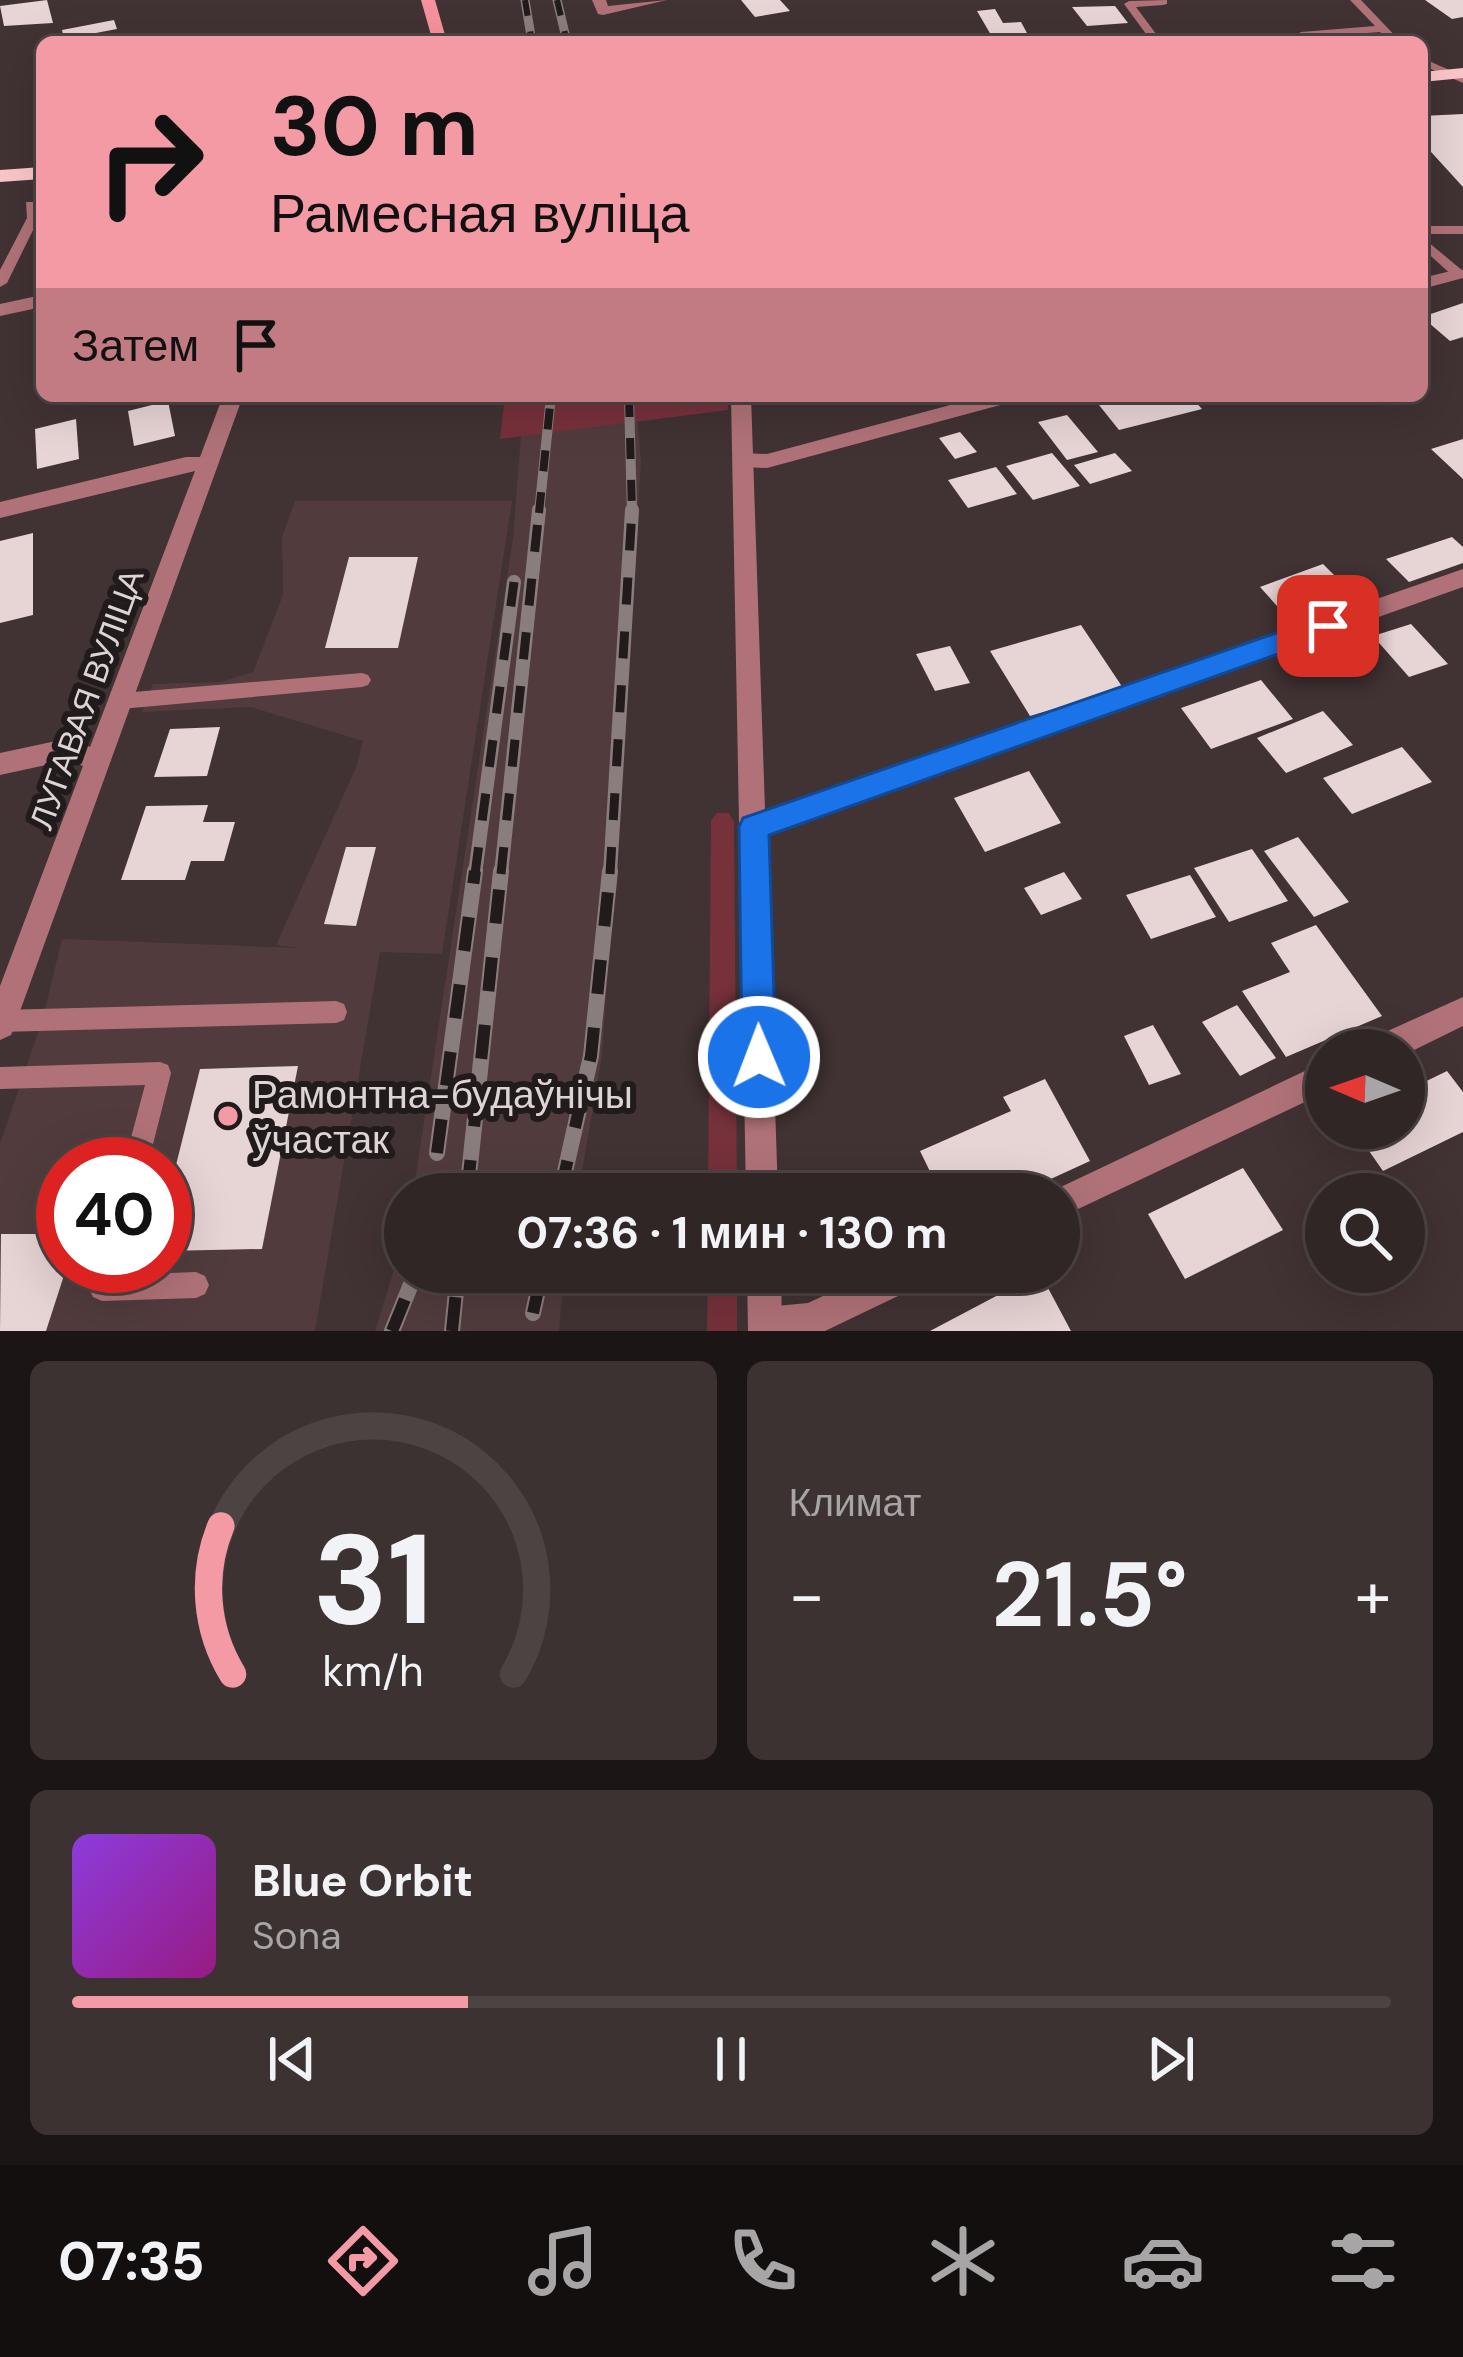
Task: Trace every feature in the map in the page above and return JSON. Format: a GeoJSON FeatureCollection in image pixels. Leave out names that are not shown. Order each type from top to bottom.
{"type":"FeatureCollection","features":[{"type":"Feature","properties":{"kind":"main road"},"geometry":{"type":"LineString","coordinates":[[428,0],[438,36]]}},
{"type":"Feature","properties":{"kind":"main road"},"geometry":{"type":"LineString","coordinates":[[1428,58],[1463,55]]}},
{"type":"Feature","properties":{"kind":"main road"},"geometry":{"type":"LineString","coordinates":[[1428,76],[1459,76]]}},
{"type":"Feature","properties":{"kind":"main road"},"geometry":{"type":"LineString","coordinates":[[0,157],[36,154]]}},
{"type":"Feature","properties":{"kind":"main road"},"geometry":{"type":"LineString","coordinates":[[0,176],[36,173]]}},
{"type":"Feature","properties":{"kind":"street"},"geometry":{"type":"LineString","coordinates":[[601,5],[660,0]]}},
{"type":"Feature","properties":{"kind":"street"},"geometry":{"type":"LineString","coordinates":[[1428,282],[1459,274]]}},
{"type":"Feature","properties":{"kind":"street"},"geometry":{"type":"LineString","coordinates":[[0,310],[36,302]]}},
{"type":"Feature","properties":{"kind":"street","name":"ЛУГАВАЯ ВУЛІЦА"},"geometry":{"type":"LineString","coordinates":[[1,1023],[231,402]]}},
{"type":"Feature","properties":{"kind":"street"},"geometry":{"type":"LineString","coordinates":[[741,402],[762,1173]]}},
{"type":"Feature","properties":{"kind":"street"},"geometry":{"type":"LineString","coordinates":[[743,460],[767,461],[986,402]]}},
{"type":"Feature","properties":{"kind":"street"},"geometry":{"type":"LineString","coordinates":[[0,510],[186,464],[208,464]]}},
{"type":"Feature","properties":{"kind":"street"},"geometry":{"type":"LineString","coordinates":[[754,827],[1463,578]]}},
{"type":"Feature","properties":{"kind":"street"},"geometry":{"type":"LineString","coordinates":[[0,764],[70,749],[99,762]]}},
{"type":"Feature","properties":{"kind":"street"},"geometry":{"type":"LineString","coordinates":[[1425,1029],[1463,1011]]}},
{"type":"Feature","properties":{"kind":"street"},"geometry":{"type":"LineString","coordinates":[[1080,1192],[1305,1086]]}},
{"type":"Feature","properties":{"kind":"street"},"geometry":{"type":"LineString","coordinates":[[764,1293],[765,1328],[810,1320],[867,1293]]}},
{"type":"Feature","properties":{"kind":"lane"},"geometry":{"type":"LineString","coordinates":[[1355,0],[1389,36]]}},
{"type":"Feature","properties":{"kind":"lane"},"geometry":{"type":"LineString","coordinates":[[1153,36],[1129,4],[1163,2]]}},
{"type":"Feature","properties":{"kind":"lane"},"geometry":{"type":"LineString","coordinates":[[1301,35],[1380,29]]}},
{"type":"Feature","properties":{"kind":"lane"},"geometry":{"type":"LineString","coordinates":[[1428,62],[1459,76]]}},
{"type":"Feature","properties":{"kind":"lane"},"geometry":{"type":"LineString","coordinates":[[0,284],[33,218],[30,205]]}},
{"type":"Feature","properties":{"kind":"lane"},"geometry":{"type":"LineString","coordinates":[[1428,230],[1463,230]]}},
{"type":"Feature","properties":{"kind":"lane"},"geometry":{"type":"LineString","coordinates":[[1428,246],[1459,274]]}},
{"type":"Feature","properties":{"kind":"lane"},"geometry":{"type":"LineString","coordinates":[[121,701],[362,680]]}},
{"type":"Feature","properties":{"kind":"lane"},"geometry":{"type":"LineString","coordinates":[[1,1023],[336,1012]]}},
{"type":"Feature","properties":{"kind":"lane"},"geometry":{"type":"LineString","coordinates":[[0,1078],[160,1073],[143,1137]]}},
{"type":"Feature","properties":{"kind":"lane"},"geometry":{"type":"LineString","coordinates":[[192,1285],[196,1285]]}},
{"type":"Feature","properties":{"kind":"shaded area"},"geometry":{"type":"Polygon","coordinates":[[[504,402],[728,402],[728,410],[500,439],[504,402]]]}},
{"type":"Feature","properties":{"kind":"shaded area"},"geometry":{"type":"Polygon","coordinates":[[[524,402],[636,402],[641,463],[602,1056],[582,1173],[416,1173],[513,538],[524,402]]]}},
{"type":"Feature","properties":{"kind":"shaded area"},"geometry":{"type":"Polygon","coordinates":[[[295,501],[512,501],[442,954],[380,952],[315,1331],[0,1331],[0,1144],[42,1021],[62,939],[301,948],[276,945],[357,765],[363,741],[251,707],[142,712],[153,684],[221,682],[253,672],[283,595],[282,537],[295,501]]]}},
{"type":"Feature","properties":{"kind":"shaded area"},"geometry":{"type":"Polygon","coordinates":[[[717,813],[729,813],[734,822],[737,1173],[708,1173],[711,820],[717,813]]]}},
{"type":"Feature","properties":{"kind":"shaded area"},"geometry":{"type":"Polygon","coordinates":[[[387,1293],[562,1293],[559,1331],[375,1331],[387,1293]]]}},
{"type":"Feature","properties":{"kind":"shaded area"},"geometry":{"type":"Polygon","coordinates":[[[708,1293],[737,1293],[737,1331],[707,1331],[708,1293]]]}},
{"type":"Feature","properties":{"kind":"building"},"geometry":{"type":"Polygon","coordinates":[[[47,0],[53,23],[4,26],[0,6],[47,0]]]}},
{"type":"Feature","properties":{"kind":"building"},"geometry":{"type":"Polygon","coordinates":[[[741,0],[780,0],[790,11],[755,17],[741,0]]]}},
{"type":"Feature","properties":{"kind":"building"},"geometry":{"type":"Polygon","coordinates":[[[1425,0],[1463,0],[1463,17],[1452,19],[1425,0]]]}},
{"type":"Feature","properties":{"kind":"building"},"geometry":{"type":"Polygon","coordinates":[[[1115,6],[1128,23],[1087,26],[1072,7],[1115,6]]]}},
{"type":"Feature","properties":{"kind":"building"},"geometry":{"type":"Polygon","coordinates":[[[995,9],[1003,23],[1021,22],[1027,33],[991,35],[977,11],[995,9]]]}},
{"type":"Feature","properties":{"kind":"building"},"geometry":{"type":"Polygon","coordinates":[[[114,20],[117,29],[80,36],[63,36],[62,30],[114,20]]]}},
{"type":"Feature","properties":{"kind":"building"},"geometry":{"type":"Polygon","coordinates":[[[1463,114],[1463,187],[1428,149],[1428,116],[1463,114]]]}},
{"type":"Feature","properties":{"kind":"building"},"geometry":{"type":"Polygon","coordinates":[[[1463,303],[1463,337],[1450,341],[1428,322],[1428,315],[1463,303]]]}},
{"type":"Feature","properties":{"kind":"building"},"geometry":{"type":"Polygon","coordinates":[[[168,402],[175,436],[134,446],[128,411],[168,402]]]}},
{"type":"Feature","properties":{"kind":"building"},"geometry":{"type":"Polygon","coordinates":[[[1097,402],[1196,402],[1202,409],[1119,430],[1097,402]]]}},
{"type":"Feature","properties":{"kind":"building"},"geometry":{"type":"Polygon","coordinates":[[[1067,415],[1098,452],[1067,460],[1038,422],[1067,415]]]}},
{"type":"Feature","properties":{"kind":"building"},"geometry":{"type":"Polygon","coordinates":[[[76,419],[79,459],[37,469],[35,429],[76,419]]]}},
{"type":"Feature","properties":{"kind":"building"},"geometry":{"type":"Polygon","coordinates":[[[960,432],[977,452],[955,459],[939,438],[960,432]]]}},
{"type":"Feature","properties":{"kind":"building"},"geometry":{"type":"Polygon","coordinates":[[[1463,439],[1463,479],[1431,449],[1463,439]]]}},
{"type":"Feature","properties":{"kind":"building"},"geometry":{"type":"Polygon","coordinates":[[[1052,453],[1080,486],[1033,500],[1006,466],[1052,453]]]}},
{"type":"Feature","properties":{"kind":"building"},"geometry":{"type":"Polygon","coordinates":[[[1115,453],[1132,471],[1090,484],[1074,465],[1115,453]]]}},
{"type":"Feature","properties":{"kind":"building"},"geometry":{"type":"Polygon","coordinates":[[[996,467],[1017,494],[968,508],[948,480],[996,467]]]}},
{"type":"Feature","properties":{"kind":"building"},"geometry":{"type":"Polygon","coordinates":[[[33,533],[33,615],[0,623],[0,541],[33,533]]]}},
{"type":"Feature","properties":{"kind":"building"},"geometry":{"type":"Polygon","coordinates":[[[1452,537],[1463,547],[1463,563],[1409,582],[1386,559],[1452,537]]]}},
{"type":"Feature","properties":{"kind":"building"},"geometry":{"type":"Polygon","coordinates":[[[349,557],[418,557],[398,648],[325,648],[349,557]]]}},
{"type":"Feature","properties":{"kind":"building"},"geometry":{"type":"Polygon","coordinates":[[[1323,564],[1360,601],[1295,626],[1260,587],[1323,564]]]}},
{"type":"Feature","properties":{"kind":"building"},"geometry":{"type":"Polygon","coordinates":[[[1411,624],[1448,664],[1409,677],[1373,636],[1411,624]]]}},
{"type":"Feature","properties":{"kind":"building"},"geometry":{"type":"Polygon","coordinates":[[[1081,625],[1123,688],[1030,716],[990,651],[1081,625]]]}},
{"type":"Feature","properties":{"kind":"building"},"geometry":{"type":"Polygon","coordinates":[[[950,646],[970,683],[935,691],[916,654],[950,646]]]}},
{"type":"Feature","properties":{"kind":"building"},"geometry":{"type":"Polygon","coordinates":[[[1261,680],[1293,719],[1211,749],[1181,708],[1261,680]]]}},
{"type":"Feature","properties":{"kind":"building"},"geometry":{"type":"Polygon","coordinates":[[[1323,711],[1353,745],[1286,773],[1257,738],[1323,711]]]}},
{"type":"Feature","properties":{"kind":"building"},"geometry":{"type":"Polygon","coordinates":[[[220,727],[207,776],[154,777],[170,729],[220,727]]]}},
{"type":"Feature","properties":{"kind":"building"},"geometry":{"type":"Polygon","coordinates":[[[1402,747],[1432,782],[1352,814],[1323,778],[1402,747]]]}},
{"type":"Feature","properties":{"kind":"building"},"geometry":{"type":"Polygon","coordinates":[[[1029,771],[1061,823],[985,852],[954,798],[1029,771]]]}},
{"type":"Feature","properties":{"kind":"building"},"geometry":{"type":"Polygon","coordinates":[[[208,805],[203,822],[235,822],[224,861],[191,861],[185,880],[121,880],[146,806],[208,805]]]}},
{"type":"Feature","properties":{"kind":"building"},"geometry":{"type":"Polygon","coordinates":[[[1298,837],[1349,902],[1314,917],[1264,851],[1298,837]]]}},
{"type":"Feature","properties":{"kind":"building"},"geometry":{"type":"Polygon","coordinates":[[[346,847],[376,847],[356,926],[324,924],[346,847]]]}},
{"type":"Feature","properties":{"kind":"building"},"geometry":{"type":"Polygon","coordinates":[[[1252,849],[1288,901],[1229,922],[1194,868],[1252,849]]]}},
{"type":"Feature","properties":{"kind":"building"},"geometry":{"type":"Polygon","coordinates":[[[1064,872],[1082,899],[1041,915],[1024,888],[1064,872]]]}},
{"type":"Feature","properties":{"kind":"building"},"geometry":{"type":"Polygon","coordinates":[[[1190,875],[1216,917],[1151,939],[1126,895],[1190,875]]]}},
{"type":"Feature","properties":{"kind":"building"},"geometry":{"type":"Polygon","coordinates":[[[1316,925],[1382,1016],[1352,1029],[1305,1029],[1305,1049],[1286,1057],[1242,991],[1290,972],[1271,943],[1316,925]]]}},
{"type":"Feature","properties":{"kind":"building"},"geometry":{"type":"Polygon","coordinates":[[[1237,1005],[1276,1058],[1240,1076],[1202,1022],[1237,1005]]]}},
{"type":"Feature","properties":{"kind":"building"},"geometry":{"type":"Polygon","coordinates":[[[1153,1025],[1181,1074],[1149,1085],[1124,1036],[1153,1025]]]}},
{"type":"Feature","properties":{"kind":"building"},"geometry":{"type":"Polygon","coordinates":[[[298,1066],[262,1249],[192,1250],[192,1137],[183,1137],[200,1069],[298,1066]]]}},
{"type":"Feature","properties":{"kind":"building"},"geometry":{"type":"Polygon","coordinates":[[[1447,1071],[1463,1092],[1463,1132],[1383,1171],[1368,1149],[1425,1149],[1425,1082],[1447,1071]]]}},
{"type":"Feature","properties":{"kind":"building"},"geometry":{"type":"Polygon","coordinates":[[[1045,1079],[1090,1161],[1064,1173],[931,1173],[920,1151],[1011,1111],[1003,1097],[1045,1079]]]}},
{"type":"Feature","properties":{"kind":"building"},"geometry":{"type":"Polygon","coordinates":[[[1243,1168],[1283,1230],[1185,1279],[1148,1214],[1243,1168]]]}},
{"type":"Feature","properties":{"kind":"building"},"geometry":{"type":"Polygon","coordinates":[[[1,1234],[36,1234],[36,1293],[58,1293],[46,1331],[0,1331],[1,1234]]]}},
{"type":"Feature","properties":{"kind":"building"},"geometry":{"type":"Polygon","coordinates":[[[1002,1293],[1051,1293],[1071,1331],[930,1331],[1002,1293]]]}},
{"type":"Feature","properties":{"kind":"railway"},"geometry":{"type":"LineString","coordinates":[[525,0],[531,36]]}},
{"type":"Feature","properties":{"kind":"railway"},"geometry":{"type":"LineString","coordinates":[[557,0],[566,36]]}},
{"type":"Feature","properties":{"kind":"railway"},"geometry":{"type":"LineString","coordinates":[[539,513],[550,402]]}},
{"type":"Feature","properties":{"kind":"railway"},"geometry":{"type":"LineString","coordinates":[[629,402],[632,511]]}},
{"type":"Feature","properties":{"kind":"railway"},"geometry":{"type":"LineString","coordinates":[[501,874],[539,510]]}},
{"type":"Feature","properties":{"kind":"railway"},"geometry":{"type":"LineString","coordinates":[[610,874],[632,511]]}},
{"type":"Feature","properties":{"kind":"railway"},"geometry":{"type":"LineString","coordinates":[[475,874],[514,582]]}},
{"type":"Feature","properties":{"kind":"railway"},"geometry":{"type":"LineString","coordinates":[[437,1153],[475,871]]}},
{"type":"Feature","properties":{"kind":"railway"},"geometry":{"type":"LineString","coordinates":[[469,1173],[501,871]]}},
{"type":"Feature","properties":{"kind":"railway"},"geometry":{"type":"LineString","coordinates":[[565,1173],[591,1056],[610,871]]}},
{"type":"Feature","properties":{"kind":"railway"},"geometry":{"type":"LineString","coordinates":[[392,1331],[407,1293]]}},
{"type":"Feature","properties":{"kind":"railway"},"geometry":{"type":"LineString","coordinates":[[452,1331],[456,1293]]}},
{"type":"Feature","properties":{"kind":"railway"},"geometry":{"type":"LineString","coordinates":[[533,1313],[537,1293]]}},
{"type":"Feature","properties":{"kind":"place","name":"Рамонтна-будаўнічы ўчастак"},"geometry":{"type":"Point","coordinates":[228,1116]}},
{"type":"Feature","properties":{"kind":"route"},"geometry":{"type":"LineString","coordinates":[[759,1057],[754,827],[1328,626]]}}]}
